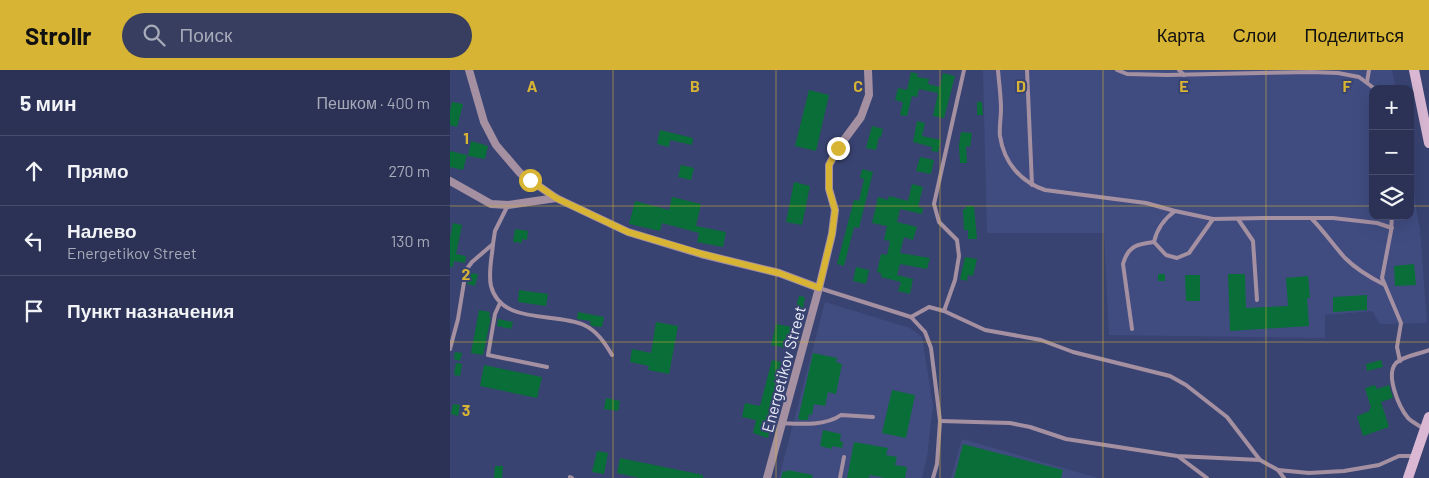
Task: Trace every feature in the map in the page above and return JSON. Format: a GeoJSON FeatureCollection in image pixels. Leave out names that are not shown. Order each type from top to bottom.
{"type":"FeatureCollection","features":[{"type":"Feature","properties":{"kind":"main road"},"geometry":{"type":"LineString","coordinates":[[1414,70],[1429,143]]}},
{"type":"Feature","properties":{"kind":"main road"},"geometry":{"type":"LineString","coordinates":[[1408,478],[1429,417]]}},
{"type":"Feature","properties":{"kind":"street"},"geometry":{"type":"LineString","coordinates":[[469,70],[484,122],[496,145],[520,173],[556,198],[628,232],[702,254],[779,273],[819,288]]}},
{"type":"Feature","properties":{"kind":"street","name":"Energetikov Street"},"geometry":{"type":"LineString","coordinates":[[767,478],[832,234],[835,210],[829,189],[829,165],[838,148],[860,117],[869,95],[868,70]]}},
{"type":"Feature","properties":{"kind":"street"},"geometry":{"type":"LineString","coordinates":[[450,181],[491,204],[508,205],[556,198]]}},
{"type":"Feature","properties":{"kind":"lane"},"geometry":{"type":"LineString","coordinates":[[944,311],[955,280],[959,256],[956,240],[939,222],[934,204],[964,70]]}},
{"type":"Feature","properties":{"kind":"lane"},"geometry":{"type":"LineString","coordinates":[[998,70],[1001,110],[1000,136],[1007,160],[1019,176],[1032,186],[1045,190],[1146,203],[1213,219],[1333,218],[1377,223],[1392,228]]}},
{"type":"Feature","properties":{"kind":"lane"},"geometry":{"type":"LineString","coordinates":[[1027,70],[1032,186]]}},
{"type":"Feature","properties":{"kind":"lane"},"geometry":{"type":"LineString","coordinates":[[1118,70],[1127,74],[1184,75],[1338,73],[1359,77],[1370,85]]}},
{"type":"Feature","properties":{"kind":"lane"},"geometry":{"type":"LineString","coordinates":[[1178,70],[1184,75]]}},
{"type":"Feature","properties":{"kind":"lane"},"geometry":{"type":"LineString","coordinates":[[1263,70],[1269,74]]}},
{"type":"Feature","properties":{"kind":"lane"},"geometry":{"type":"LineString","coordinates":[[1367,82],[1369,70]]}},
{"type":"Feature","properties":{"kind":"lane"},"geometry":{"type":"LineString","coordinates":[[508,205],[495,231],[491,284],[494,295],[500,303],[516,312],[574,322],[585,326],[602,339],[612,355]]}},
{"type":"Feature","properties":{"kind":"lane"},"geometry":{"type":"LineString","coordinates":[[1154,242],[1156,233],[1165,218],[1175,211]]}},
{"type":"Feature","properties":{"kind":"lane"},"geometry":{"type":"LineString","coordinates":[[1238,218],[1253,241],[1257,300]]}},
{"type":"Feature","properties":{"kind":"lane"},"geometry":{"type":"LineString","coordinates":[[1311,218],[1346,259],[1368,276],[1386,286]]}},
{"type":"Feature","properties":{"kind":"lane"},"geometry":{"type":"LineString","coordinates":[[1154,242],[1166,255],[1177,258],[1189,253],[1213,219]]}},
{"type":"Feature","properties":{"kind":"lane"},"geometry":{"type":"LineString","coordinates":[[1392,220],[1382,278],[1401,323],[1397,347],[1400,360]]}},
{"type":"Feature","properties":{"kind":"lane"},"geometry":{"type":"LineString","coordinates":[[1132,329],[1123,264],[1126,253],[1138,244],[1154,242]]}},
{"type":"Feature","properties":{"kind":"lane"},"geometry":{"type":"LineString","coordinates":[[450,349],[458,319],[466,270],[472,262],[493,244]]}},
{"type":"Feature","properties":{"kind":"lane"},"geometry":{"type":"LineString","coordinates":[[819,288],[911,317],[925,332],[931,348],[940,421],[937,464],[933,478]]}},
{"type":"Feature","properties":{"kind":"lane"},"geometry":{"type":"LineString","coordinates":[[500,303],[495,314],[488,355],[547,367]]}},
{"type":"Feature","properties":{"kind":"lane"},"geometry":{"type":"LineString","coordinates":[[911,317],[929,307],[944,311],[985,330],[1041,340],[1073,352],[1170,376],[1186,385],[1227,417],[1260,460],[1278,470],[1309,473],[1344,471],[1379,465],[1399,456],[1416,456]]}},
{"type":"Feature","properties":{"kind":"lane"},"geometry":{"type":"LineString","coordinates":[[1425,429],[1411,420],[1400,406],[1391,374],[1394,366],[1400,360],[1429,350]]}},
{"type":"Feature","properties":{"kind":"lane"},"geometry":{"type":"LineString","coordinates":[[782,423],[798,424],[834,420],[841,415],[873,417]]}},
{"type":"Feature","properties":{"kind":"lane"},"geometry":{"type":"LineString","coordinates":[[940,421],[1010,423],[1030,427],[1066,439],[1177,456],[1260,460]]}},
{"type":"Feature","properties":{"kind":"lane"},"geometry":{"type":"LineString","coordinates":[[1177,456],[1207,478]]}},
{"type":"Feature","properties":{"kind":"lane"},"geometry":{"type":"LineString","coordinates":[[840,478],[844,457]]}},
{"type":"Feature","properties":{"kind":"lane"},"geometry":{"type":"LineString","coordinates":[[1278,470],[1284,478]]}},
{"type":"Feature","properties":{"kind":"shaded area"},"geometry":{"type":"Polygon","coordinates":[[[983,70],[1392,70],[1395,85],[1369,85],[1369,220],[1414,220],[1414,195],[1420,230],[1427,323],[1380,324],[1372,311],[1325,315],[1325,338],[1109,335],[1104,233],[987,233],[983,70]]]}},
{"type":"Feature","properties":{"kind":"shaded area"},"geometry":{"type":"Polygon","coordinates":[[[825,302],[910,328],[922,337],[933,406],[927,457],[922,478],[779,478],[825,302]]]}},
{"type":"Feature","properties":{"kind":"shaded area"},"geometry":{"type":"Polygon","coordinates":[[[962,439],[1098,478],[951,478],[962,439]]]}},
{"type":"Feature","properties":{"kind":"building"},"geometry":{"type":"Polygon","coordinates":[[[911,72],[918,74],[917,77],[929,79],[928,84],[940,87],[943,73],[955,76],[944,118],[933,116],[938,93],[919,89],[917,97],[912,96],[907,116],[900,115],[903,102],[895,100],[898,88],[907,90],[911,72]]]}},
{"type":"Feature","properties":{"kind":"building"},"geometry":{"type":"Polygon","coordinates":[[[809,90],[829,95],[816,151],[795,146],[809,90]]]}},
{"type":"Feature","properties":{"kind":"building"},"geometry":{"type":"Polygon","coordinates":[[[452,102],[463,104],[457,127],[450,125],[452,102]]]}},
{"type":"Feature","properties":{"kind":"building"},"geometry":{"type":"Polygon","coordinates":[[[977,102],[982,102],[983,115],[977,115],[977,102]]]}},
{"type":"Feature","properties":{"kind":"building"},"geometry":{"type":"Polygon","coordinates":[[[917,121],[925,123],[922,136],[941,140],[938,152],[931,151],[932,147],[913,142],[917,121]]]}},
{"type":"Feature","properties":{"kind":"building"},"geometry":{"type":"Polygon","coordinates":[[[872,126],[883,129],[876,150],[866,148],[872,126]]]}},
{"type":"Feature","properties":{"kind":"building"},"geometry":{"type":"Polygon","coordinates":[[[660,130],[693,138],[692,145],[670,140],[669,147],[657,144],[660,130]]]}},
{"type":"Feature","properties":{"kind":"building"},"geometry":{"type":"Polygon","coordinates":[[[961,132],[972,133],[970,147],[966,146],[967,163],[960,163],[959,145],[961,132]]]}},
{"type":"Feature","properties":{"kind":"building"},"geometry":{"type":"Polygon","coordinates":[[[471,141],[488,146],[485,159],[468,156],[471,141]]]}},
{"type":"Feature","properties":{"kind":"building"},"geometry":{"type":"Polygon","coordinates":[[[450,151],[467,155],[463,170],[450,167],[450,151]]]}},
{"type":"Feature","properties":{"kind":"building"},"geometry":{"type":"Polygon","coordinates":[[[920,157],[934,160],[931,174],[916,171],[920,157]]]}},
{"type":"Feature","properties":{"kind":"building"},"geometry":{"type":"Polygon","coordinates":[[[681,165],[694,168],[691,180],[678,177],[681,165]]]}},
{"type":"Feature","properties":{"kind":"building"},"geometry":{"type":"Polygon","coordinates":[[[862,169],[873,172],[859,228],[854,227],[844,266],[837,264],[854,200],[859,201],[864,179],[860,178],[862,169]]]}},
{"type":"Feature","properties":{"kind":"building"},"geometry":{"type":"Polygon","coordinates":[[[794,182],[810,186],[802,225],[786,222],[794,182]]]}},
{"type":"Feature","properties":{"kind":"building"},"geometry":{"type":"Polygon","coordinates":[[[912,184],[923,187],[918,207],[923,208],[922,214],[900,209],[897,222],[917,227],[913,240],[904,237],[900,253],[930,258],[927,269],[900,264],[897,275],[913,279],[910,294],[898,291],[901,282],[881,277],[881,273],[877,272],[881,254],[887,255],[890,241],[884,240],[887,226],[872,223],[878,197],[888,200],[889,196],[908,201],[912,184]]]}},
{"type":"Feature","properties":{"kind":"building"},"geometry":{"type":"Polygon","coordinates":[[[672,197],[701,204],[696,226],[726,232],[723,247],[697,242],[699,233],[662,223],[660,231],[629,224],[635,201],[669,210],[672,197]]]}},
{"type":"Feature","properties":{"kind":"building"},"geometry":{"type":"Polygon","coordinates":[[[966,206],[974,206],[977,239],[968,239],[968,230],[964,230],[963,209],[966,209],[966,206]]]}},
{"type":"Feature","properties":{"kind":"building"},"geometry":{"type":"Polygon","coordinates":[[[453,223],[462,225],[456,254],[466,256],[465,263],[454,261],[453,267],[450,267],[450,238],[453,223]]]}},
{"type":"Feature","properties":{"kind":"building"},"geometry":{"type":"Polygon","coordinates":[[[515,229],[528,231],[527,240],[522,239],[522,243],[513,242],[515,229]]]}},
{"type":"Feature","properties":{"kind":"building"},"geometry":{"type":"Polygon","coordinates":[[[965,257],[977,259],[973,276],[968,275],[967,281],[960,279],[965,257]]]}},
{"type":"Feature","properties":{"kind":"building"},"geometry":{"type":"Polygon","coordinates":[[[1414,264],[1416,285],[1395,286],[1394,266],[1414,264]]]}},
{"type":"Feature","properties":{"kind":"building"},"geometry":{"type":"Polygon","coordinates":[[[856,267],[869,270],[866,284],[853,281],[856,267]]]}},
{"type":"Feature","properties":{"kind":"building"},"geometry":{"type":"Polygon","coordinates":[[[470,273],[478,274],[475,286],[467,284],[470,273]]]}},
{"type":"Feature","properties":{"kind":"building"},"geometry":{"type":"Polygon","coordinates":[[[1158,274],[1165,274],[1165,281],[1158,281],[1158,274]]]}},
{"type":"Feature","properties":{"kind":"building"},"geometry":{"type":"Polygon","coordinates":[[[1228,274],[1245,274],[1246,308],[1288,306],[1286,278],[1308,276],[1310,298],[1307,298],[1309,326],[1230,331],[1228,274]]]}},
{"type":"Feature","properties":{"kind":"building"},"geometry":{"type":"Polygon","coordinates":[[[1185,275],[1200,275],[1200,301],[1186,301],[1185,275]]]}},
{"type":"Feature","properties":{"kind":"building"},"geometry":{"type":"Polygon","coordinates":[[[519,290],[548,294],[546,306],[518,302],[519,290]]]}},
{"type":"Feature","properties":{"kind":"building"},"geometry":{"type":"Polygon","coordinates":[[[1367,295],[1367,310],[1333,312],[1333,297],[1367,295]]]}},
{"type":"Feature","properties":{"kind":"building"},"geometry":{"type":"Polygon","coordinates":[[[799,296],[805,297],[803,309],[796,308],[799,296]]]}},
{"type":"Feature","properties":{"kind":"building"},"geometry":{"type":"Polygon","coordinates":[[[479,310],[490,312],[489,317],[491,317],[483,355],[471,353],[479,310]]]}},
{"type":"Feature","properties":{"kind":"building"},"geometry":{"type":"Polygon","coordinates":[[[578,312],[604,317],[602,327],[592,326],[590,324],[591,321],[577,319],[578,312]]]}},
{"type":"Feature","properties":{"kind":"building"},"geometry":{"type":"Polygon","coordinates":[[[498,319],[513,322],[511,329],[497,326],[498,319]]]}},
{"type":"Feature","properties":{"kind":"building"},"geometry":{"type":"Polygon","coordinates":[[[656,322],[678,326],[669,374],[648,370],[649,366],[630,362],[632,349],[651,353],[656,322]]]}},
{"type":"Feature","properties":{"kind":"building"},"geometry":{"type":"Polygon","coordinates":[[[776,324],[792,327],[787,348],[771,345],[776,324]]]}},
{"type":"Feature","properties":{"kind":"building"},"geometry":{"type":"Polygon","coordinates":[[[455,352],[462,353],[460,361],[454,359],[455,352]]]}},
{"type":"Feature","properties":{"kind":"building"},"geometry":{"type":"Polygon","coordinates":[[[813,353],[837,358],[836,362],[842,364],[836,394],[828,392],[825,406],[814,404],[812,415],[809,414],[808,420],[802,420],[798,419],[813,353]]]}},
{"type":"Feature","properties":{"kind":"building"},"geometry":{"type":"Polygon","coordinates":[[[772,360],[781,362],[765,429],[770,430],[768,438],[753,433],[756,420],[742,417],[745,403],[760,406],[772,360]]]}},
{"type":"Feature","properties":{"kind":"building"},"geometry":{"type":"Polygon","coordinates":[[[1381,360],[1383,367],[1367,371],[1366,364],[1381,360]]]}},
{"type":"Feature","properties":{"kind":"building"},"geometry":{"type":"Polygon","coordinates":[[[456,363],[462,364],[460,376],[454,375],[456,363]]]}},
{"type":"Feature","properties":{"kind":"building"},"geometry":{"type":"Polygon","coordinates":[[[484,365],[542,377],[537,398],[480,386],[484,365]]]}},
{"type":"Feature","properties":{"kind":"building"},"geometry":{"type":"Polygon","coordinates":[[[1375,385],[1377,389],[1389,385],[1393,398],[1381,402],[1389,427],[1363,436],[1357,416],[1370,411],[1369,409],[1371,408],[1365,388],[1375,385]]]}},
{"type":"Feature","properties":{"kind":"building"},"geometry":{"type":"Polygon","coordinates":[[[892,390],[915,395],[906,438],[882,433],[892,390]]]}},
{"type":"Feature","properties":{"kind":"building"},"geometry":{"type":"Polygon","coordinates":[[[606,398],[620,401],[618,411],[604,409],[606,398]]]}},
{"type":"Feature","properties":{"kind":"building"},"geometry":{"type":"Polygon","coordinates":[[[453,404],[460,405],[458,416],[451,414],[453,404]]]}},
{"type":"Feature","properties":{"kind":"building"},"geometry":{"type":"Polygon","coordinates":[[[823,430],[841,434],[842,448],[832,446],[832,449],[820,446],[823,430]]]}},
{"type":"Feature","properties":{"kind":"building"},"geometry":{"type":"Polygon","coordinates":[[[854,442],[888,448],[886,455],[897,457],[895,465],[907,467],[905,478],[885,478],[870,475],[869,478],[847,478],[854,442]]]}},
{"type":"Feature","properties":{"kind":"building"},"geometry":{"type":"Polygon","coordinates":[[[963,444],[1063,470],[1061,478],[954,478],[963,444]]]}},
{"type":"Feature","properties":{"kind":"building"},"geometry":{"type":"Polygon","coordinates":[[[597,451],[608,453],[604,474],[592,472],[597,451]]]}},
{"type":"Feature","properties":{"kind":"building"},"geometry":{"type":"Polygon","coordinates":[[[620,458],[703,475],[703,478],[639,478],[617,473],[620,458]]]}},
{"type":"Feature","properties":{"kind":"building"},"geometry":{"type":"Polygon","coordinates":[[[495,466],[503,466],[502,478],[494,478],[495,466]]]}},
{"type":"Feature","properties":{"kind":"building"},"geometry":{"type":"Polygon","coordinates":[[[787,470],[813,475],[812,478],[781,478],[783,471],[787,472],[787,470]]]}},
{"type":"Feature","properties":{"kind":"route"},"geometry":{"type":"LineString","coordinates":[[530,180],[556,198],[628,232],[660,243],[779,273],[819,288],[832,234],[835,210],[829,189],[829,165],[838,148]]}}]}
